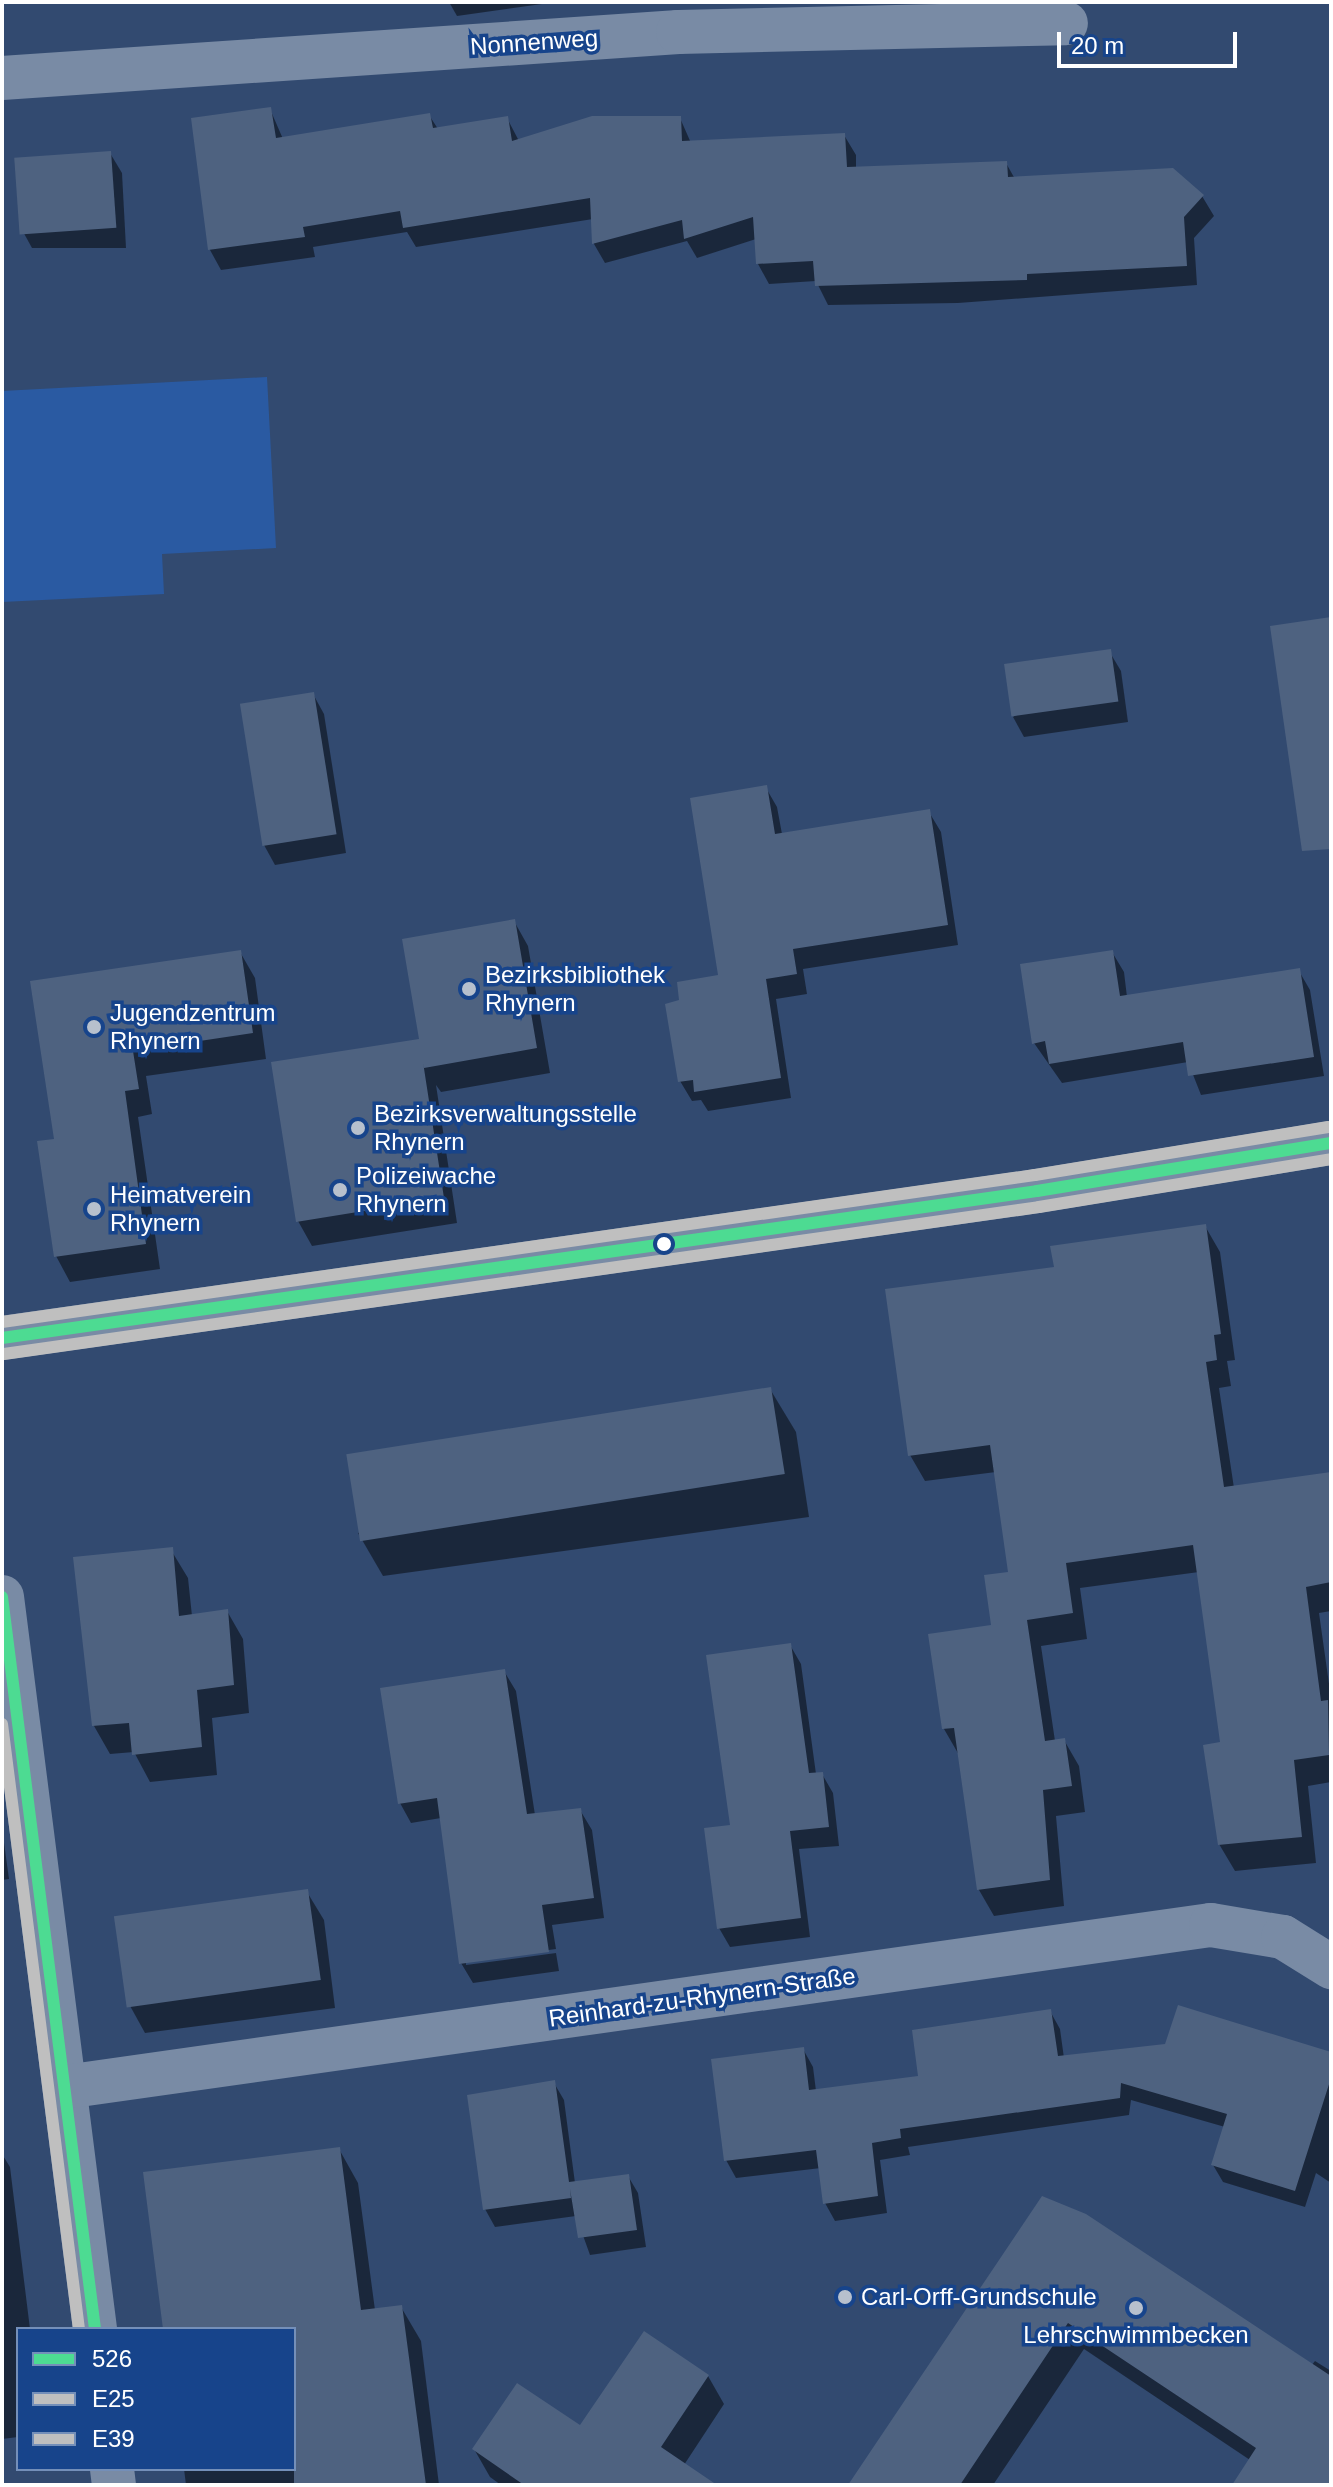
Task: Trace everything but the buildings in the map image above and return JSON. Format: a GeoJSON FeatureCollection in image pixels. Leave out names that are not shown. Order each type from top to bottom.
{"type":"FeatureCollection","features":[{"type":"Feature","properties":{"kind":"street"},"geometry":{"type":"LineString","coordinates":[[631,2],[678,32]]}},
{"type":"Feature","properties":{"kind":"street","name":"Nonnenweg"},"geometry":{"type":"LineString","coordinates":[[2,78],[678,32],[1066,23]]}},
{"type":"Feature","properties":{"kind":"street"},"geometry":{"type":"LineString","coordinates":[[2,1338],[1037,1191],[1331,1143]]}},
{"type":"Feature","properties":{"kind":"street"},"geometry":{"type":"LineString","coordinates":[[2,1597],[95,2327]]}},
{"type":"Feature","properties":{"kind":"street","name":"Reinhard-zu-Rhynern-Straße"},"geometry":{"type":"LineString","coordinates":[[65,2087],[1211,1925],[1283,1937],[1331,1967]]}},
{"type":"Feature","properties":{"kind":"shaded area"},"geometry":{"type":"Polygon","coordinates":[[[267,377],[276,548],[162,554],[164,594],[2,602],[2,391],[267,377]]]}},
{"type":"Feature","properties":{"kind":"transit line","name":"E39"},"geometry":{"type":"LineString","coordinates":[[2,1322],[1035,1175],[1328,1127]]}},
{"type":"Feature","properties":{"kind":"transit line","name":"526"},"geometry":{"type":"LineString","coordinates":[[2,1338],[1037,1191],[1331,1143]]}},
{"type":"Feature","properties":{"kind":"transit line","name":"E25"},"geometry":{"type":"LineString","coordinates":[[4,1354],[1039,1207],[1331,1159]]}},
{"type":"Feature","properties":{"kind":"transit line","name":"526"},"geometry":{"type":"LineString","coordinates":[[2,1597],[95,2327]]}},
{"type":"Feature","properties":{"kind":"transit line","name":"E25"},"geometry":{"type":"LineString","coordinates":[[2,1724],[79,2327]]}},
{"type":"Feature","properties":{"kind":"place","name":"Bezirksbibliothek Rhynern"},"geometry":{"type":"Point","coordinates":[469,989]}},
{"type":"Feature","properties":{"kind":"place","name":"Jugendzentrum Rhynern"},"geometry":{"type":"Point","coordinates":[94,1027]}},
{"type":"Feature","properties":{"kind":"place","name":"Bezirksverwaltungsstelle Rhynern"},"geometry":{"type":"Point","coordinates":[358,1128]}},
{"type":"Feature","properties":{"kind":"place","name":"Polizeiwache Rhynern"},"geometry":{"type":"Point","coordinates":[340,1190]}},
{"type":"Feature","properties":{"kind":"place","name":"Heimatverein Rhynern"},"geometry":{"type":"Point","coordinates":[94,1209]}},
{"type":"Feature","properties":{"kind":"place","name":"Carl-Orff-Grundschule"},"geometry":{"type":"Point","coordinates":[845,2297]}},
{"type":"Feature","properties":{"kind":"place","name":"Lehrschwimmbecken"},"geometry":{"type":"Point","coordinates":[1136,2308]}}]}
